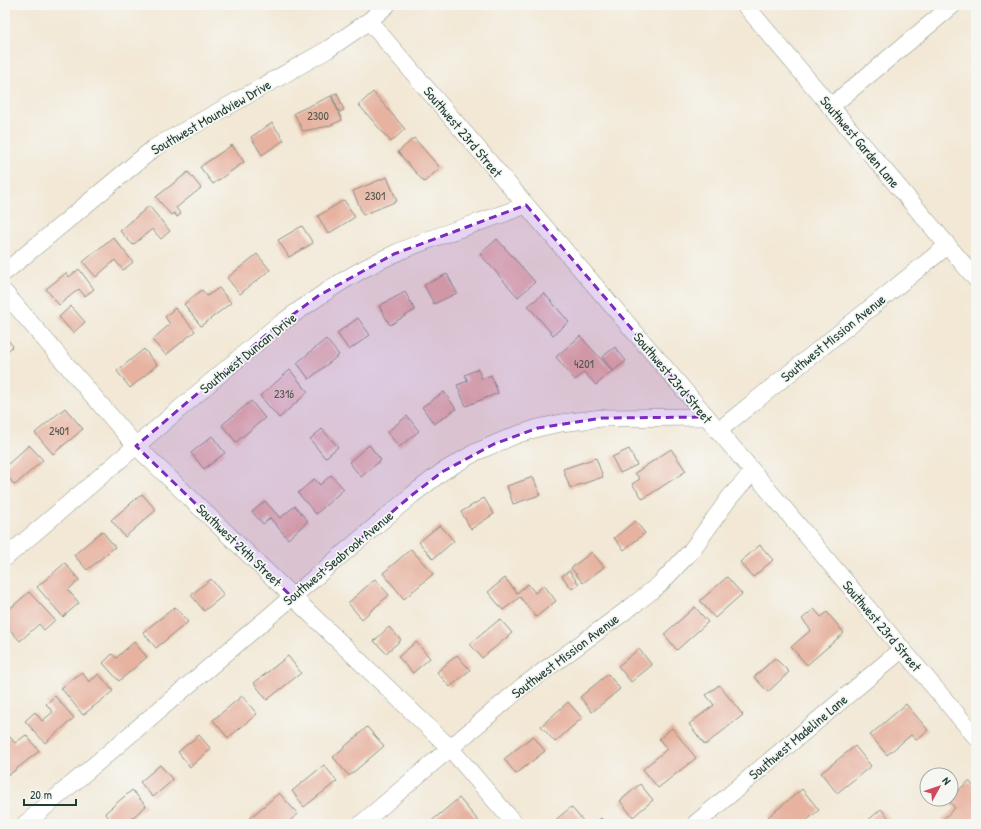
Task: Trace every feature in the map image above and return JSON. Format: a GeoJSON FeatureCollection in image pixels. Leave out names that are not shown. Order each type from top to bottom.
{"type":"FeatureCollection","features":[{"type":"Feature","properties":{"kind":"street","name":"Southwest Moundview Drive"},"geometry":{"type":"LineString","coordinates":[[5,272],[154,148],[327,50],[369,21],[387,5]]}},
{"type":"Feature","properties":{"kind":"street","name":"Southwest Garden Lane"},"geometry":{"type":"LineString","coordinates":[[745,5],[976,280]]}},
{"type":"Feature","properties":{"kind":"street"},"geometry":{"type":"LineString","coordinates":[[830,106],[953,5]]}},
{"type":"Feature","properties":{"kind":"street","name":"Southwest 23rd Street"},"geometry":{"type":"LineString","coordinates":[[369,21],[707,417],[901,650],[976,737]]}},
{"type":"Feature","properties":{"kind":"street","name":"Southwest Duncan Drive"},"geometry":{"type":"LineString","coordinates":[[5,558],[273,329],[318,296],[353,275],[394,254],[442,234],[500,216],[526,205]]}},
{"type":"Feature","properties":{"kind":"street","name":"Southwest Mission Avenue"},"geometry":{"type":"LineString","coordinates":[[718,431],[947,246]]}},
{"type":"Feature","properties":{"kind":"street","name":"Southwest 24th Street"},"geometry":{"type":"LineString","coordinates":[[5,293],[136,446],[450,748],[515,824]]}},
{"type":"Feature","properties":{"kind":"street","name":"Southwest Seabrook Avenue"},"geometry":{"type":"LineString","coordinates":[[25,824],[418,490],[442,472],[476,452],[494,444],[538,428],[560,423],[602,418],[707,417]]}},
{"type":"Feature","properties":{"kind":"street","name":"Southwest Mission Avenue"},"geometry":{"type":"LineString","coordinates":[[361,824],[523,686],[660,584],[691,551],[730,497],[753,472]]}},
{"type":"Feature","properties":{"kind":"street","name":"Southwest Madeline Lane"},"geometry":{"type":"LineString","coordinates":[[695,824],[901,650]]}},
{"type":"Feature","properties":{"kind":"highlighted area"},"geometry":{"type":"Polygon","coordinates":[[[526,205],[707,417],[602,418],[538,428],[494,444],[442,472],[412,495],[292,597],[136,446],[273,329],[318,296],[394,254],[526,205]]]}},
{"type":"Feature","properties":{"kind":"building"},"geometry":{"type":"Polygon","coordinates":[[[373,92],[405,129],[391,142],[359,105],[373,92]]]}},
{"type":"Feature","properties":{"kind":"building"},"geometry":{"type":"Polygon","coordinates":[[[337,93],[344,110],[339,112],[332,95],[337,93]]]}},
{"type":"Feature","properties":{"kind":"building"},"geometry":{"type":"Polygon","coordinates":[[[331,96],[342,120],[329,126],[303,131],[294,113],[331,96]]]}},
{"type":"Feature","properties":{"kind":"building"},"geometry":{"type":"Polygon","coordinates":[[[272,123],[284,140],[262,155],[251,137],[272,123]]]}},
{"type":"Feature","properties":{"kind":"building"},"geometry":{"type":"Polygon","coordinates":[[[414,138],[440,168],[424,182],[398,152],[414,138]]]}},
{"type":"Feature","properties":{"kind":"building"},"geometry":{"type":"Polygon","coordinates":[[[232,145],[244,162],[213,184],[200,167],[232,145]]]}},
{"type":"Feature","properties":{"kind":"building"},"geometry":{"type":"Polygon","coordinates":[[[188,172],[201,188],[176,208],[181,214],[177,217],[174,213],[171,215],[156,197],[188,172]]]}},
{"type":"Feature","properties":{"kind":"building"},"geometry":{"type":"Polygon","coordinates":[[[387,177],[397,201],[363,215],[353,191],[387,177]]]}},
{"type":"Feature","properties":{"kind":"building"},"geometry":{"type":"Polygon","coordinates":[[[344,200],[355,217],[328,234],[318,216],[344,200]]]}},
{"type":"Feature","properties":{"kind":"building"},"geometry":{"type":"Polygon","coordinates":[[[149,206],[170,231],[161,239],[152,229],[133,245],[120,231],[149,206]]]}},
{"type":"Feature","properties":{"kind":"building"},"geometry":{"type":"Polygon","coordinates":[[[302,226],[313,243],[289,257],[278,240],[302,226]]]}},
{"type":"Feature","properties":{"kind":"building"},"geometry":{"type":"Polygon","coordinates":[[[113,237],[133,262],[123,270],[115,260],[96,277],[83,262],[113,237]]]}},
{"type":"Feature","properties":{"kind":"building"},"geometry":{"type":"Polygon","coordinates":[[[497,239],[535,282],[518,297],[480,254],[497,239]]]}},
{"type":"Feature","properties":{"kind":"building"},"geometry":{"type":"Polygon","coordinates":[[[257,254],[270,270],[240,294],[227,278],[257,254]]]}},
{"type":"Feature","properties":{"kind":"building"},"geometry":{"type":"Polygon","coordinates":[[[79,269],[94,289],[85,296],[79,289],[59,305],[46,289],[66,273],[69,277],[79,269]]]}},
{"type":"Feature","properties":{"kind":"building"},"geometry":{"type":"Polygon","coordinates":[[[447,274],[457,293],[434,304],[424,285],[447,274]]]}},
{"type":"Feature","properties":{"kind":"building"},"geometry":{"type":"Polygon","coordinates":[[[219,288],[231,303],[201,326],[184,304],[202,290],[207,296],[219,288]]]}},
{"type":"Feature","properties":{"kind":"building"},"geometry":{"type":"Polygon","coordinates":[[[405,292],[415,310],[390,325],[379,306],[405,292]]]}},
{"type":"Feature","properties":{"kind":"building"},"geometry":{"type":"Polygon","coordinates":[[[544,293],[569,322],[553,335],[528,306],[544,293]]]}},
{"type":"Feature","properties":{"kind":"building"},"geometry":{"type":"Polygon","coordinates":[[[71,306],[85,322],[73,333],[59,317],[71,306]]]}},
{"type":"Feature","properties":{"kind":"building"},"geometry":{"type":"Polygon","coordinates":[[[175,308],[195,331],[166,355],[152,340],[170,324],[165,317],[175,308]]]}},
{"type":"Feature","properties":{"kind":"building"},"geometry":{"type":"Polygon","coordinates":[[[358,318],[370,335],[349,350],[337,333],[358,318]]]}},
{"type":"Feature","properties":{"kind":"building"},"geometry":{"type":"Polygon","coordinates":[[[580,336],[612,371],[596,385],[584,372],[575,380],[556,357],[580,336]]]}},
{"type":"Feature","properties":{"kind":"building"},"geometry":{"type":"Polygon","coordinates":[[[5,337],[13,346],[5,354],[5,337]]]}},
{"type":"Feature","properties":{"kind":"building"},"geometry":{"type":"Polygon","coordinates":[[[326,339],[339,355],[309,379],[297,363],[326,339]]]}},
{"type":"Feature","properties":{"kind":"building"},"geometry":{"type":"Polygon","coordinates":[[[615,347],[626,361],[613,371],[602,357],[615,347]]]}},
{"type":"Feature","properties":{"kind":"building"},"geometry":{"type":"Polygon","coordinates":[[[144,349],[157,365],[130,388],[117,371],[144,349]]]}},
{"type":"Feature","properties":{"kind":"building"},"geometry":{"type":"Polygon","coordinates":[[[478,369],[482,379],[491,375],[498,393],[466,406],[457,385],[468,381],[465,375],[478,369]]]}},
{"type":"Feature","properties":{"kind":"building"},"geometry":{"type":"Polygon","coordinates":[[[290,370],[308,392],[279,418],[260,396],[290,370]]]}},
{"type":"Feature","properties":{"kind":"building"},"geometry":{"type":"Polygon","coordinates":[[[444,392],[456,409],[434,424],[422,407],[444,392]]]}},
{"type":"Feature","properties":{"kind":"building"},"geometry":{"type":"Polygon","coordinates":[[[251,401],[265,418],[236,442],[222,425],[251,401]]]}},
{"type":"Feature","properties":{"kind":"building"},"geometry":{"type":"Polygon","coordinates":[[[65,408],[83,429],[53,454],[35,433],[65,408]]]}},
{"type":"Feature","properties":{"kind":"building"},"geometry":{"type":"Polygon","coordinates":[[[407,416],[419,431],[399,447],[387,432],[407,416]]]}},
{"type":"Feature","properties":{"kind":"building"},"geometry":{"type":"Polygon","coordinates":[[[322,429],[338,447],[325,458],[310,439],[322,429]]]}},
{"type":"Feature","properties":{"kind":"building"},"geometry":{"type":"Polygon","coordinates":[[[212,436],[225,453],[204,469],[191,453],[212,436]]]}},
{"type":"Feature","properties":{"kind":"building"},"geometry":{"type":"Polygon","coordinates":[[[29,445],[43,460],[15,485],[5,474],[5,467],[29,445]]]}},
{"type":"Feature","properties":{"kind":"building"},"geometry":{"type":"Polygon","coordinates":[[[369,445],[381,460],[361,477],[349,462],[369,445]]]}},
{"type":"Feature","properties":{"kind":"building"},"geometry":{"type":"Polygon","coordinates":[[[629,449],[637,465],[620,473],[612,457],[629,449]]]}},
{"type":"Feature","properties":{"kind":"building"},"geometry":{"type":"Polygon","coordinates":[[[671,449],[686,471],[643,499],[632,484],[640,479],[635,473],[671,449]]]}},
{"type":"Feature","properties":{"kind":"building"},"geometry":{"type":"Polygon","coordinates":[[[596,458],[603,477],[570,488],[563,469],[596,458]]]}},
{"type":"Feature","properties":{"kind":"building"},"geometry":{"type":"Polygon","coordinates":[[[331,475],[344,489],[316,514],[298,493],[314,479],[320,485],[331,475]]]}},
{"type":"Feature","properties":{"kind":"building"},"geometry":{"type":"Polygon","coordinates":[[[533,477],[540,495],[513,504],[507,486],[533,477]]]}},
{"type":"Feature","properties":{"kind":"building"},"geometry":{"type":"Polygon","coordinates":[[[142,494],[156,510],[125,537],[111,520],[142,494]]]}},
{"type":"Feature","properties":{"kind":"building"},"geometry":{"type":"Polygon","coordinates":[[[484,498],[494,514],[471,529],[461,512],[484,498]]]}},
{"type":"Feature","properties":{"kind":"building"},"geometry":{"type":"Polygon","coordinates":[[[265,501],[280,518],[295,506],[308,521],[288,539],[270,518],[263,524],[252,512],[265,501]]]}},
{"type":"Feature","properties":{"kind":"building"},"geometry":{"type":"Polygon","coordinates":[[[635,521],[645,533],[624,550],[614,538],[635,521]]]}},
{"type":"Feature","properties":{"kind":"building"},"geometry":{"type":"Polygon","coordinates":[[[440,525],[454,541],[433,559],[419,542],[440,525]]]}},
{"type":"Feature","properties":{"kind":"building"},"geometry":{"type":"Polygon","coordinates":[[[102,531],[115,547],[87,570],[74,555],[102,531]]]}},
{"type":"Feature","properties":{"kind":"building"},"geometry":{"type":"Polygon","coordinates":[[[760,545],[773,560],[753,577],[740,562],[760,545]]]}},
{"type":"Feature","properties":{"kind":"building"},"geometry":{"type":"Polygon","coordinates":[[[411,549],[433,574],[404,599],[383,573],[411,549]]]}},
{"type":"Feature","properties":{"kind":"building"},"geometry":{"type":"Polygon","coordinates":[[[592,552],[604,567],[583,583],[571,568],[592,552]]]}},
{"type":"Feature","properties":{"kind":"building"},"geometry":{"type":"Polygon","coordinates":[[[65,563],[79,580],[68,590],[79,603],[63,617],[37,587],[65,563]]]}},
{"type":"Feature","properties":{"kind":"building"},"geometry":{"type":"Polygon","coordinates":[[[569,571],[579,584],[572,589],[562,576],[569,571]]]}},
{"type":"Feature","properties":{"kind":"building"},"geometry":{"type":"Polygon","coordinates":[[[727,577],[742,594],[715,618],[700,601],[727,577]]]}},
{"type":"Feature","properties":{"kind":"building"},"geometry":{"type":"Polygon","coordinates":[[[505,578],[517,593],[528,584],[535,593],[544,585],[556,601],[536,617],[520,597],[503,610],[488,592],[505,578]]]}},
{"type":"Feature","properties":{"kind":"building"},"geometry":{"type":"Polygon","coordinates":[[[211,579],[224,595],[204,611],[191,595],[211,579]]]}},
{"type":"Feature","properties":{"kind":"building"},"geometry":{"type":"Polygon","coordinates":[[[375,579],[389,595],[362,619],[348,603],[375,579]]]}},
{"type":"Feature","properties":{"kind":"building"},"geometry":{"type":"Polygon","coordinates":[[[29,592],[55,620],[44,630],[39,624],[20,641],[5,624],[5,613],[29,592]]]}},
{"type":"Feature","properties":{"kind":"building"},"geometry":{"type":"Polygon","coordinates":[[[175,607],[188,622],[156,648],[143,632],[175,607]]]}},
{"type":"Feature","properties":{"kind":"building"},"geometry":{"type":"Polygon","coordinates":[[[695,607],[708,622],[677,650],[664,634],[695,607]]]}},
{"type":"Feature","properties":{"kind":"building"},"geometry":{"type":"Polygon","coordinates":[[[814,609],[821,617],[827,612],[844,633],[807,665],[791,647],[811,630],[802,619],[814,609]]]}},
{"type":"Feature","properties":{"kind":"building"},"geometry":{"type":"Polygon","coordinates":[[[500,619],[512,633],[482,658],[470,644],[500,619]]]}},
{"type":"Feature","properties":{"kind":"building"},"geometry":{"type":"Polygon","coordinates":[[[389,627],[401,640],[386,653],[374,641],[389,627]]]}},
{"type":"Feature","properties":{"kind":"building"},"geometry":{"type":"Polygon","coordinates":[[[5,637],[10,643],[5,648],[5,637]]]}},
{"type":"Feature","properties":{"kind":"building"},"geometry":{"type":"Polygon","coordinates":[[[134,642],[147,657],[119,681],[103,663],[112,654],[116,658],[134,642]]]}},
{"type":"Feature","properties":{"kind":"building"},"geometry":{"type":"Polygon","coordinates":[[[416,642],[430,658],[413,673],[398,657],[416,642]]]}},
{"type":"Feature","properties":{"kind":"building"},"geometry":{"type":"Polygon","coordinates":[[[639,649],[652,665],[631,682],[618,666],[639,649]]]}},
{"type":"Feature","properties":{"kind":"building"},"geometry":{"type":"Polygon","coordinates":[[[457,655],[470,670],[450,687],[437,672],[457,655]]]}},
{"type":"Feature","properties":{"kind":"building"},"geometry":{"type":"Polygon","coordinates":[[[288,656],[301,673],[267,700],[254,683],[288,656]]]}},
{"type":"Feature","properties":{"kind":"building"},"geometry":{"type":"Polygon","coordinates":[[[775,658],[789,672],[768,692],[754,677],[775,658]]]}},
{"type":"Feature","properties":{"kind":"building"},"geometry":{"type":"Polygon","coordinates":[[[82,672],[89,682],[99,674],[113,691],[83,715],[61,688],[82,672]]]}},
{"type":"Feature","properties":{"kind":"building"},"geometry":{"type":"Polygon","coordinates":[[[608,674],[620,689],[592,712],[580,697],[608,674]]]}},
{"type":"Feature","properties":{"kind":"building"},"geometry":{"type":"Polygon","coordinates":[[[719,685],[743,715],[705,745],[689,724],[714,705],[706,695],[719,685]]]}},
{"type":"Feature","properties":{"kind":"building"},"geometry":{"type":"Polygon","coordinates":[[[55,696],[74,718],[45,743],[25,721],[35,712],[42,721],[53,712],[46,704],[55,696]]]}},
{"type":"Feature","properties":{"kind":"building"},"geometry":{"type":"Polygon","coordinates":[[[242,696],[257,714],[228,738],[213,720],[242,696]]]}},
{"type":"Feature","properties":{"kind":"building"},"geometry":{"type":"Polygon","coordinates":[[[568,702],[582,718],[555,742],[541,726],[568,702]]]}},
{"type":"Feature","properties":{"kind":"building"},"geometry":{"type":"Polygon","coordinates":[[[906,704],[928,730],[916,740],[911,735],[887,755],[870,735],[906,704]]]}},
{"type":"Feature","properties":{"kind":"building"},"geometry":{"type":"Polygon","coordinates":[[[367,727],[384,746],[349,776],[333,757],[367,727]]]}},
{"type":"Feature","properties":{"kind":"building"},"geometry":{"type":"Polygon","coordinates":[[[672,728],[696,758],[658,788],[643,769],[667,749],[659,739],[672,728]]]}},
{"type":"Feature","properties":{"kind":"building"},"geometry":{"type":"Polygon","coordinates":[[[26,735],[39,751],[9,775],[5,770],[5,741],[10,737],[15,743],[26,735]]]}},
{"type":"Feature","properties":{"kind":"building"},"geometry":{"type":"Polygon","coordinates":[[[199,735],[211,749],[190,767],[178,752],[199,735]]]}},
{"type":"Feature","properties":{"kind":"building"},"geometry":{"type":"Polygon","coordinates":[[[533,736],[545,751],[516,774],[504,759],[533,736]]]}},
{"type":"Feature","properties":{"kind":"building"},"geometry":{"type":"Polygon","coordinates":[[[855,746],[871,766],[837,793],[821,773],[855,746]]]}},
{"type":"Feature","properties":{"kind":"building"},"geometry":{"type":"Polygon","coordinates":[[[160,765],[173,780],[153,797],[140,782],[160,765]]]}},
{"type":"Feature","properties":{"kind":"building"},"geometry":{"type":"Polygon","coordinates":[[[324,765],[337,781],[304,807],[292,791],[324,765]]]}},
{"type":"Feature","properties":{"kind":"building"},"geometry":{"type":"Polygon","coordinates":[[[969,781],[976,789],[976,824],[944,824],[941,821],[955,808],[954,807],[959,807],[959,790],[969,781]]]}},
{"type":"Feature","properties":{"kind":"building"},"geometry":{"type":"Polygon","coordinates":[[[640,784],[653,800],[633,817],[620,801],[640,784]]]}},
{"type":"Feature","properties":{"kind":"building"},"geometry":{"type":"Polygon","coordinates":[[[802,789],[819,810],[802,824],[774,824],[768,817],[802,789]]]}},
{"type":"Feature","properties":{"kind":"building"},"geometry":{"type":"Polygon","coordinates":[[[132,790],[146,806],[125,824],[114,824],[105,813],[132,790]]]}},
{"type":"Feature","properties":{"kind":"building"},"geometry":{"type":"Polygon","coordinates":[[[279,793],[298,814],[286,824],[255,824],[250,818],[279,793]]]}},
{"type":"Feature","properties":{"kind":"building"},"geometry":{"type":"Polygon","coordinates":[[[459,798],[481,824],[428,824],[459,798]]]}},
{"type":"Feature","properties":{"kind":"building"},"geometry":{"type":"Polygon","coordinates":[[[571,807],[584,822],[581,824],[554,824],[553,822],[571,807]]]}},
{"type":"Feature","properties":{"kind":"building"},"geometry":{"type":"Polygon","coordinates":[[[881,809],[894,824],[864,824],[881,809]]]}},
{"type":"Feature","properties":{"kind":"building"},"geometry":{"type":"Polygon","coordinates":[[[601,818],[606,824],[593,824],[601,818]]]}}]}
